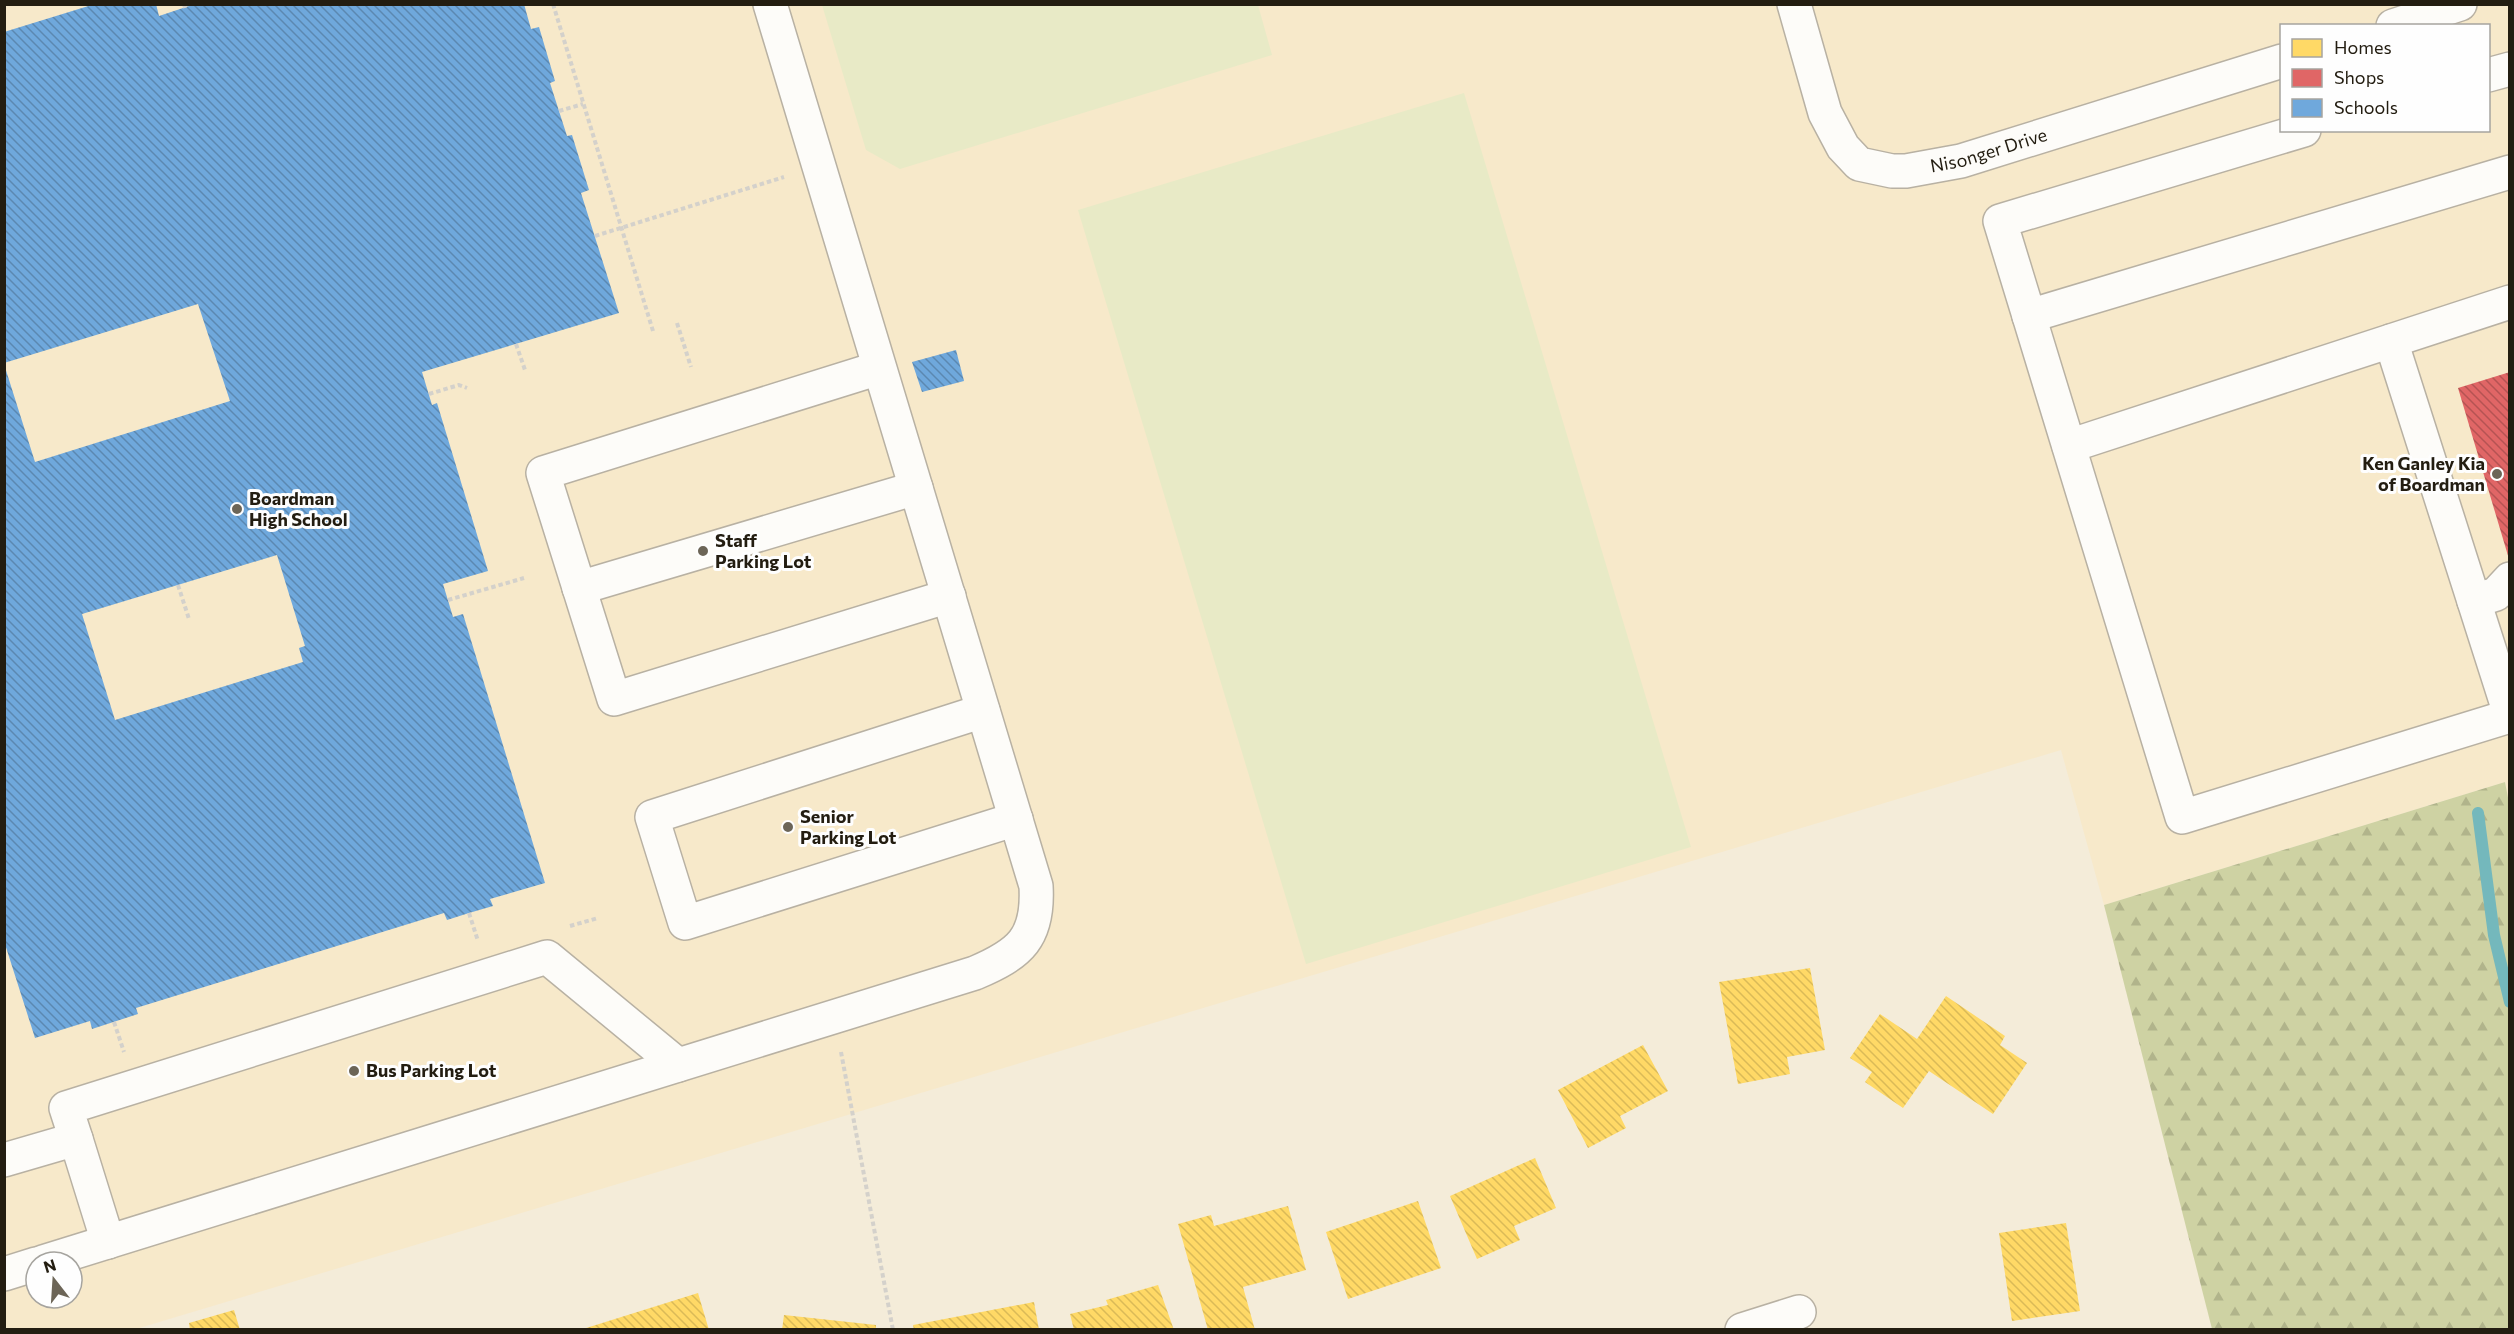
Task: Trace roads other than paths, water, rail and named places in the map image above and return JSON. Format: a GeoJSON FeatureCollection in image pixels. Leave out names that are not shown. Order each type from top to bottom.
{"type":"FeatureCollection","features":[{"type":"Feature","properties":{"kind":"street"},"geometry":{"type":"LineString","coordinates":[[82,1250],[975,973],[998,964],[1018,949],[1030,931],[1037,911],[1036,886],[770,4]]}},
{"type":"Feature","properties":{"kind":"street","name":"Nisonger Drive"},"geometry":{"type":"LineString","coordinates":[[1794,4],[1824,113],[1843,147],[1859,164],[1892,171],[1906,171],[1961,161],[2280,62]]}},
{"type":"Feature","properties":{"kind":"street"},"geometry":{"type":"LineString","coordinates":[[2399,24],[2460,4]]}},
{"type":"Feature","properties":{"kind":"street"},"geometry":{"type":"LineString","coordinates":[[2490,74],[2510,69]]}},
{"type":"Feature","properties":{"kind":"street"},"geometry":{"type":"LineString","coordinates":[[2297,132],[2000,221],[2182,817],[2510,715],[2497,593],[2391,341]]}},
{"type":"Feature","properties":{"kind":"street"},"geometry":{"type":"LineString","coordinates":[[2029,316],[2510,172]]}},
{"type":"Feature","properties":{"kind":"street"},"geometry":{"type":"LineString","coordinates":[[2069,446],[2510,302]]}},
{"type":"Feature","properties":{"kind":"street"},"geometry":{"type":"LineString","coordinates":[[879,368],[543,473],[614,699],[949,597]]}},
{"type":"Feature","properties":{"kind":"street"},"geometry":{"type":"LineString","coordinates":[[579,588],[916,488]]}},
{"type":"Feature","properties":{"kind":"street"},"geometry":{"type":"LineString","coordinates":[[983,711],[652,817],[685,923],[1016,819]]}},
{"type":"Feature","properties":{"kind":"street"},"geometry":{"type":"LineString","coordinates":[[108,1242],[66,1108],[547,957],[678,1065]]}},
{"type":"Feature","properties":{"kind":"street"},"geometry":{"type":"LineString","coordinates":[[4,1160],[76,1139]]}},
{"type":"Feature","properties":{"kind":"street"},"geometry":{"type":"LineString","coordinates":[[4,1274],[24,1268]]}},
{"type":"Feature","properties":{"kind":"street"},"geometry":{"type":"LineString","coordinates":[[1742,1329],[1799,1312]]}},
{"type":"Feature","properties":{"kind":"waterway"},"geometry":{"type":"LineString","coordinates":[[2478,813],[2494,935],[2510,1002]]}},
{"type":"Feature","properties":{"kind":"place","name":"Ken Ganley Kia of Boardman"},"geometry":{"type":"Point","coordinates":[2497,474]}},
{"type":"Feature","properties":{"kind":"place","name":"Boardman High School"},"geometry":{"type":"Point","coordinates":[237,509]}},
{"type":"Feature","properties":{"kind":"place","name":"Staff Parking Lot"},"geometry":{"type":"Point","coordinates":[703,551]}},
{"type":"Feature","properties":{"kind":"place","name":"Senior Parking Lot"},"geometry":{"type":"Point","coordinates":[788,827]}},
{"type":"Feature","properties":{"kind":"place","name":"Bus Parking Lot"},"geometry":{"type":"Point","coordinates":[354,1071]}}]}
